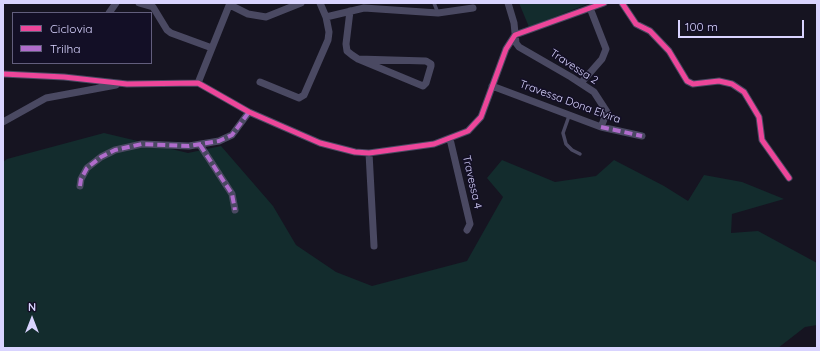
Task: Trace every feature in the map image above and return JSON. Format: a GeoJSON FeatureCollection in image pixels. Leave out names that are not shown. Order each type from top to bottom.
{"type":"FeatureCollection","features":[{"type":"Feature","properties":{"kind":"street"},"geometry":{"type":"LineString","coordinates":[[111,12],[116,3]]}},
{"type":"Feature","properties":{"kind":"street"},"geometry":{"type":"LineString","coordinates":[[139,3],[153,7],[167,30],[171,33],[212,48]]}},
{"type":"Feature","properties":{"kind":"street"},"geometry":{"type":"LineString","coordinates":[[198,83],[230,4],[248,14],[266,17],[301,3]]}},
{"type":"Feature","properties":{"kind":"street"},"geometry":{"type":"LineString","coordinates":[[260,82],[301,98],[328,40],[329,32],[326,17],[320,3]]}},
{"type":"Feature","properties":{"kind":"street"},"geometry":{"type":"LineString","coordinates":[[508,3],[514,23],[515,35]]}},
{"type":"Feature","properties":{"kind":"street"},"geometry":{"type":"LineString","coordinates":[[3,74],[64,77],[127,84],[198,83],[249,112],[320,143],[356,152],[369,153],[434,144],[468,131],[481,117],[506,49],[515,35],[604,3]]}},
{"type":"Feature","properties":{"kind":"street"},"geometry":{"type":"LineString","coordinates":[[622,3],[636,24],[650,31],[669,51],[687,81],[693,84],[719,81],[732,84],[744,92],[759,117],[762,140],[789,178]]}},
{"type":"Feature","properties":{"kind":"street"},"geometry":{"type":"LineString","coordinates":[[326,17],[364,8],[392,6],[438,13],[473,8]]}},
{"type":"Feature","properties":{"kind":"street"},"geometry":{"type":"LineString","coordinates":[[581,83],[602,59],[606,49],[590,8]]}},
{"type":"Feature","properties":{"kind":"street"},"geometry":{"type":"LineString","coordinates":[[350,11],[346,44],[347,51],[358,59],[423,86],[426,83],[431,66],[431,64],[426,61],[358,59]]}},
{"type":"Feature","properties":{"kind":"street","name":"Travessa 2"},"geometry":{"type":"LineString","coordinates":[[515,35],[516,42],[523,50],[594,92],[606,110],[606,115],[601,127]]}},
{"type":"Feature","properties":{"kind":"street"},"geometry":{"type":"LineString","coordinates":[[3,122],[46,98],[127,84]]}},
{"type":"Feature","properties":{"kind":"street","name":"Travessa Dona Elvira"},"geometry":{"type":"LineString","coordinates":[[492,86],[601,127],[642,136]]}},
{"type":"Feature","properties":{"kind":"street"},"geometry":{"type":"LineString","coordinates":[[80,186],[81,179],[87,168],[101,157],[116,150],[142,144],[200,145],[226,139],[241,125],[249,112]]}},
{"type":"Feature","properties":{"kind":"street","name":"Travessa 4"},"geometry":{"type":"LineString","coordinates":[[450,139],[470,224],[467,230]]}},
{"type":"Feature","properties":{"kind":"street"},"geometry":{"type":"LineString","coordinates":[[200,145],[232,194],[235,210]]}},
{"type":"Feature","properties":{"kind":"street"},"geometry":{"type":"LineString","coordinates":[[369,153],[374,246]]}},
{"type":"Feature","properties":{"kind":"lane"},"geometry":{"type":"LineString","coordinates":[[434,3],[438,13]]}},
{"type":"Feature","properties":{"kind":"lane"},"geometry":{"type":"LineString","coordinates":[[570,115],[563,133],[564,139],[568,147],[580,154]]}},
{"type":"Feature","properties":{"kind":"green space"},"geometry":{"type":"Polygon","coordinates":[[[519,3],[590,3],[529,27],[519,3]]]}},
{"type":"Feature","properties":{"kind":"green space"},"geometry":{"type":"Polygon","coordinates":[[[104,133],[188,153],[221,146],[273,206],[296,245],[336,272],[372,286],[467,261],[503,197],[487,178],[502,160],[555,182],[596,176],[614,160],[664,186],[688,201],[704,175],[742,182],[784,199],[732,214],[731,233],[758,231],[817,263],[817,325],[805,327],[778,348],[3,348],[3,162],[7,159],[104,133]]]}},
{"type":"Feature","properties":{"kind":"marked path"},"geometry":{"type":"LineString","coordinates":[[80,186],[81,179],[87,168],[101,157],[115,150],[142,144],[189,146],[219,141],[232,135],[249,112]]}},
{"type":"Feature","properties":{"kind":"marked path"},"geometry":{"type":"LineString","coordinates":[[601,127],[642,136]]}},
{"type":"Feature","properties":{"kind":"marked path"},"geometry":{"type":"LineString","coordinates":[[200,145],[232,194],[235,210]]}},
{"type":"Feature","properties":{"kind":"cycle path"},"geometry":{"type":"LineString","coordinates":[[3,74],[64,77],[127,84],[198,83],[249,112],[320,143],[355,152],[369,153],[434,144],[468,131],[481,117],[506,49],[515,35],[604,3]]}},
{"type":"Feature","properties":{"kind":"cycle path"},"geometry":{"type":"LineString","coordinates":[[622,3],[636,24],[650,31],[669,51],[687,81],[693,84],[719,81],[732,84],[744,92],[759,117],[762,140],[789,178]]}}]}
